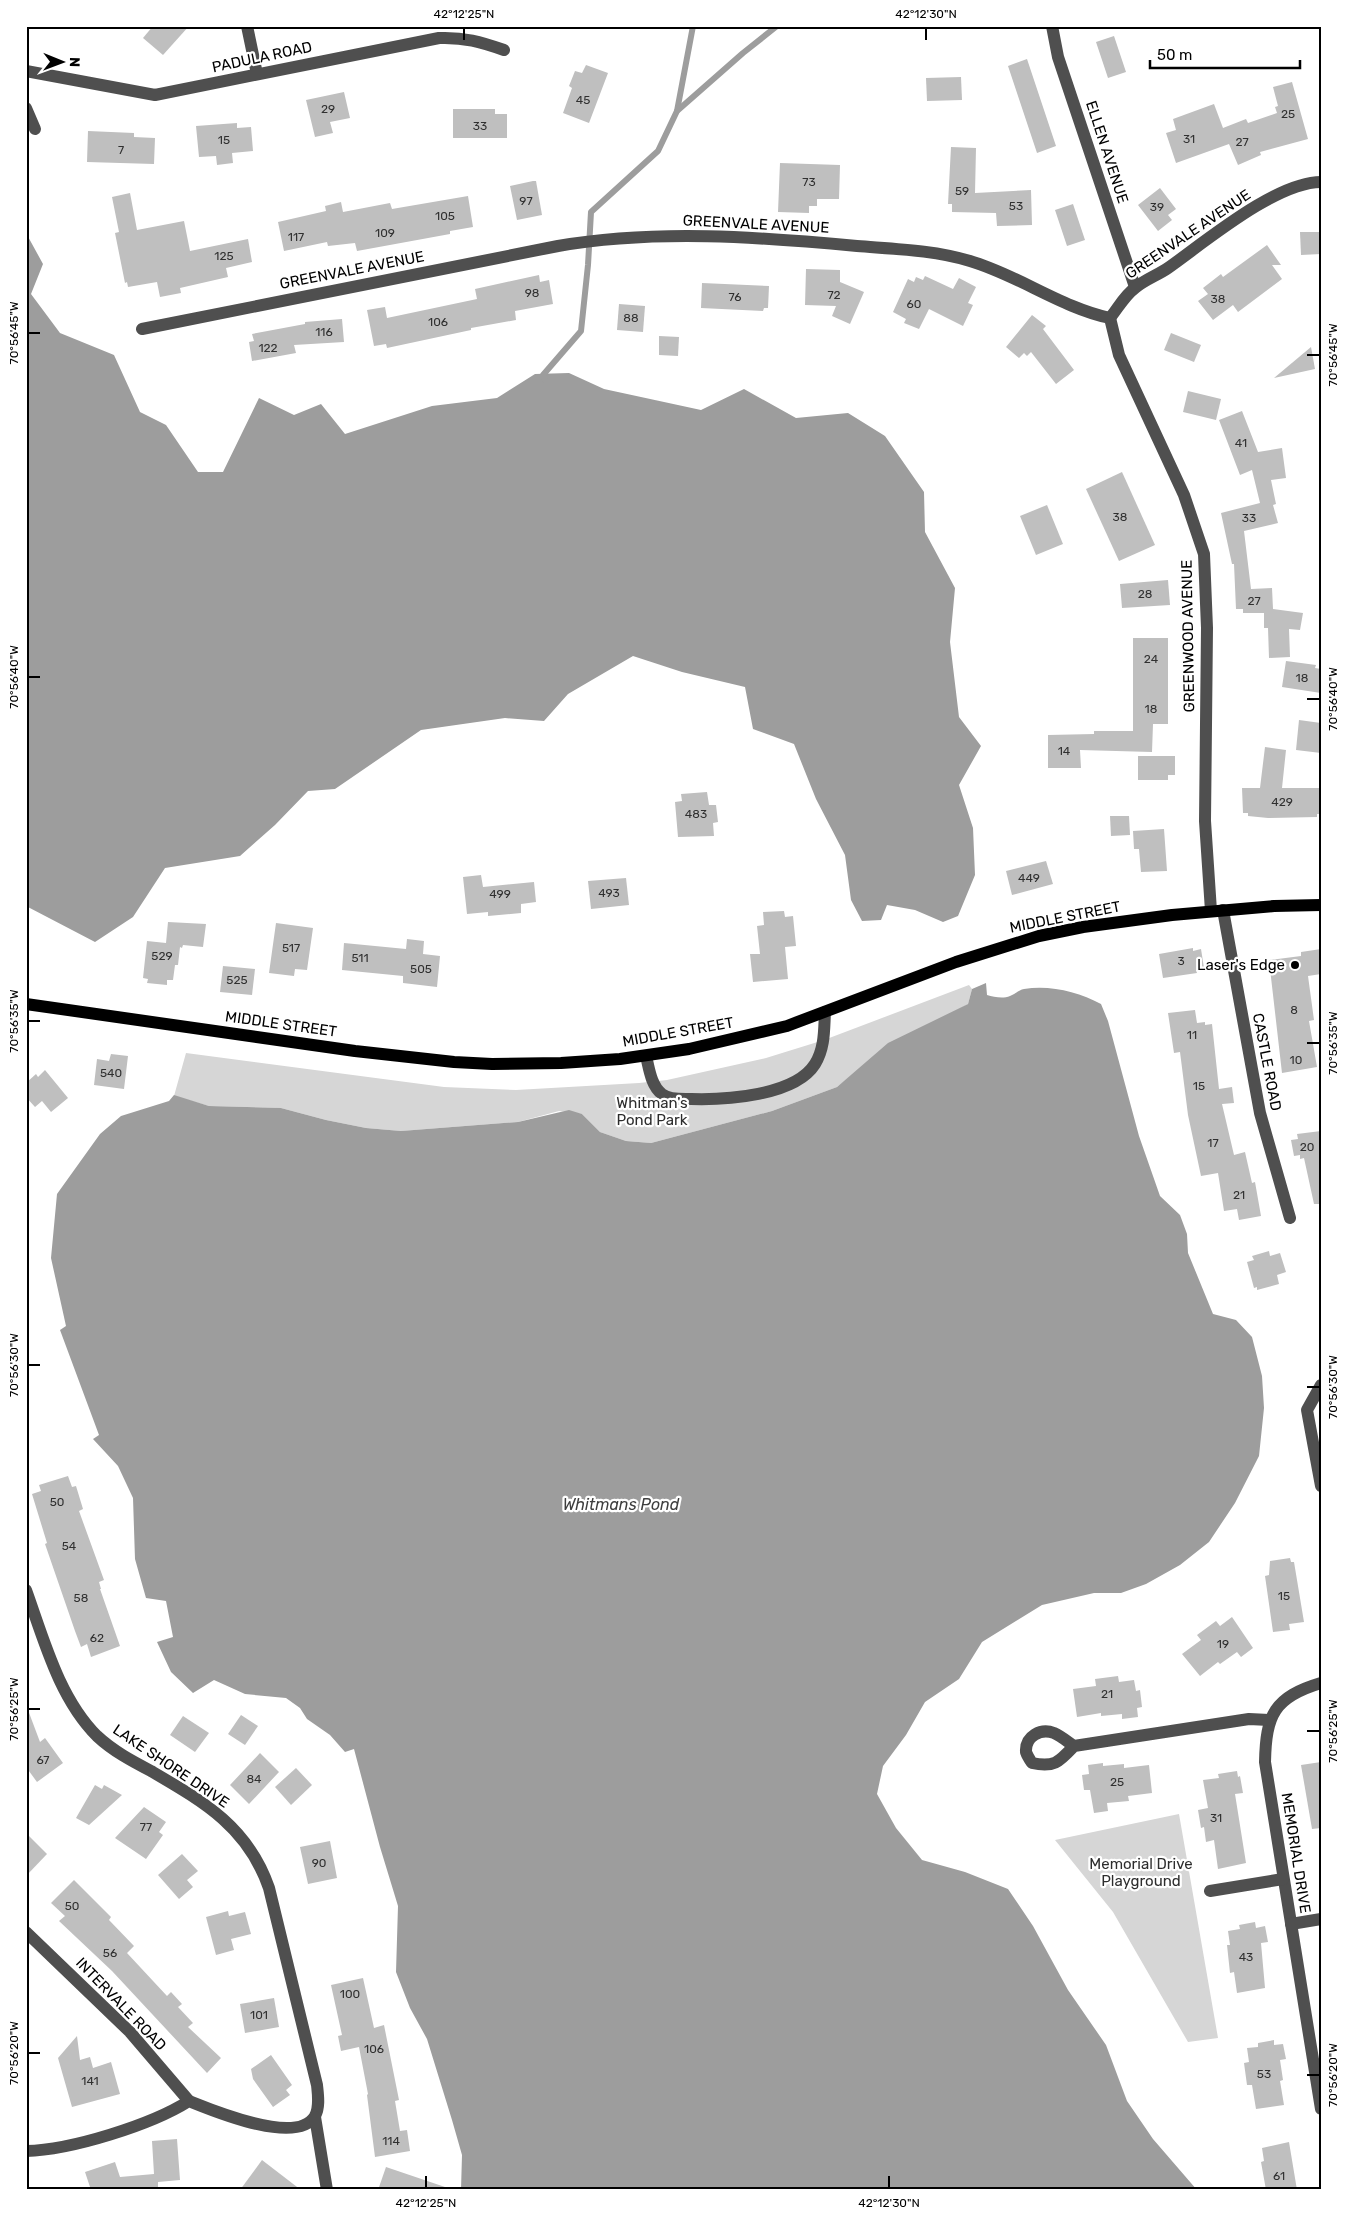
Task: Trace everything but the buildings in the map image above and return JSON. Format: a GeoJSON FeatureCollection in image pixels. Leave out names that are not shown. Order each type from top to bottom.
{"type":"FeatureCollection","features":[{"type":"Feature","properties":{"kind":"main road","name":"MIDDLE STREET"},"geometry":{"type":"LineString","coordinates":[[26,1004],[355,1051],[454,1062],[492,1064],[562,1063],[646,1056],[689,1049],[787,1026],[956,962],[1039,936],[1114,922],[1274,906],[1321,905]]}},
{"type":"Feature","properties":{"kind":"street"},"geometry":{"type":"LineString","coordinates":[[247,26],[257,74]]}},
{"type":"Feature","properties":{"kind":"street","name":"ELLEN AVENUE"},"geometry":{"type":"LineString","coordinates":[[1052,26],[1058,57],[1135,287]]}},
{"type":"Feature","properties":{"kind":"street","name":"PADULA ROAD"},"geometry":{"type":"LineString","coordinates":[[26,71],[155,95],[440,38],[476,40],[504,50]]}},
{"type":"Feature","properties":{"kind":"street"},"geometry":{"type":"LineString","coordinates":[[26,108],[35,129]]}},
{"type":"Feature","properties":{"kind":"street","name":"GREENVALE AVENUE"},"geometry":{"type":"LineString","coordinates":[[142,329],[578,243],[708,236],[824,243],[946,255],[992,268],[1079,309],[1110,318],[1135,287],[1156,277],[1259,204],[1298,186],[1321,182]]}},
{"type":"Feature","properties":{"kind":"street","name":"GREENWOOD AVENUE"},"geometry":{"type":"LineString","coordinates":[[1110,318],[1119,355],[1184,496],[1204,554],[1207,628],[1205,821],[1217,911]]}},
{"type":"Feature","properties":{"kind":"street","name":"CASTLE ROAD"},"geometry":{"type":"LineString","coordinates":[[1217,911],[1260,1113],[1290,1218]]}},
{"type":"Feature","properties":{"kind":"street"},"geometry":{"type":"LineString","coordinates":[[646,1056],[652,1081],[662,1094],[674,1098],[710,1099],[743,1096],[778,1088],[798,1080],[815,1064],[824,1040],[825,1012]]}},
{"type":"Feature","properties":{"kind":"street"},"geometry":{"type":"LineString","coordinates":[[1321,1385],[1307,1410],[1321,1486]]}},
{"type":"Feature","properties":{"kind":"street","name":"LAKE SHORE DRIVE"},"geometry":{"type":"LineString","coordinates":[[26,1590],[49,1654],[65,1690],[79,1714],[97,1736],[117,1752],[178,1788],[224,1820],[242,1837],[262,1867],[269,1888],[317,2085],[318,2104],[315,2116],[327,2190]]}},
{"type":"Feature","properties":{"kind":"street","name":"MEMORIAL DRIVE"},"geometry":{"type":"LineString","coordinates":[[1321,1683],[1303,1688],[1282,1700],[1269,1720],[1265,1742],[1265,1762],[1321,2109]]}},
{"type":"Feature","properties":{"kind":"street"},"geometry":{"type":"LineString","coordinates":[[1074,1746],[1249,1718],[1269,1720]]}},
{"type":"Feature","properties":{"kind":"street"},"geometry":{"type":"LineString","coordinates":[[1210,1891],[1283,1879]]}},
{"type":"Feature","properties":{"kind":"street"},"geometry":{"type":"LineString","coordinates":[[1291,1924],[1321,1919]]}},
{"type":"Feature","properties":{"kind":"street","name":"INTERVALE ROAD"},"geometry":{"type":"LineString","coordinates":[[26,1932],[130,2032],[189,2102]]}},
{"type":"Feature","properties":{"kind":"street"},"geometry":{"type":"LineString","coordinates":[[26,2151],[52,2150],[120,2131],[179,2108],[189,2102],[251,2123],[278,2128],[304,2125],[315,2116]]}},
{"type":"Feature","properties":{"kind":"path"},"geometry":{"type":"LineString","coordinates":[[631,1102],[641,1101]]}},
{"type":"Feature","properties":{"kind":"green space","name":"Whitman's Pond Park"},"geometry":{"type":"Polygon","coordinates":[[[969,985],[972,989],[968,1004],[858,1070],[837,1087],[772,1111],[651,1143],[626,1141],[600,1132],[582,1114],[559,1111],[518,1122],[401,1131],[366,1128],[281,1108],[209,1106],[174,1096],[186,1053],[444,1087],[516,1090],[667,1080],[766,1058],[824,1040],[969,985]]]}},
{"type":"Feature","properties":{"kind":"green space","name":"Memorial Drive Playground"},"geometry":{"type":"Polygon","coordinates":[[[1179,1814],[1218,2038],[1188,2042],[1113,1912],[1055,1840],[1179,1814]]]}},
{"type":"Feature","properties":{"kind":"water"},"geometry":{"type":"Polygon","coordinates":[[[26,233],[43,264],[31,294],[60,333],[114,355],[140,412],[166,425],[198,472],[223,472],[259,398],[294,415],[321,404],[345,434],[432,406],[497,398],[535,374],[569,373],[604,389],[701,410],[744,389],[796,418],[848,413],[885,436],[924,492],[925,532],[955,588],[950,642],[959,717],[981,746],[959,785],[973,828],[975,875],[958,916],[943,922],[915,910],[887,905],[881,920],[862,921],[851,900],[845,855],[816,799],[794,744],[753,729],[745,687],[682,672],[633,656],[568,694],[544,721],[505,718],[421,730],[335,789],[308,791],[275,825],[240,856],[165,868],[133,917],[95,942],[26,906],[26,233]]]}},
{"type":"Feature","properties":{"kind":"water","name":"Whitmans Pond"},"geometry":{"type":"Polygon","coordinates":[[[986,983],[987,995],[1001,998],[1024,989],[1044,988],[1064,990],[1101,1004],[1108,1021],[1139,1136],[1160,1196],[1180,1215],[1187,1234],[1188,1253],[1213,1314],[1236,1320],[1252,1337],[1262,1376],[1264,1408],[1259,1456],[1235,1503],[1209,1542],[1180,1565],[1146,1584],[1121,1593],[1094,1593],[1042,1605],[982,1642],[959,1679],[925,1702],[906,1735],[883,1766],[877,1794],[896,1828],[922,1860],[965,1872],[1008,1889],[1033,1926],[1068,1990],[1106,2045],[1127,2101],[1153,2139],[1197,2190],[461,2190],[462,2155],[452,2120],[427,2039],[410,2008],[396,1972],[398,1906],[354,1749],[345,1752],[330,1735],[307,1719],[300,1708],[286,1698],[245,1694],[214,1680],[193,1693],[171,1672],[157,1642],[173,1637],[166,1601],[146,1598],[135,1559],[133,1498],[118,1466],[93,1439],[99,1435],[60,1330],[66,1326],[51,1258],[57,1194],[100,1134],[121,1116],[169,1101],[174,1095],[209,1106],[281,1108],[366,1128],[401,1131],[518,1122],[569,1110],[582,1114],[600,1132],[626,1141],[651,1143],[772,1111],[837,1087],[888,1043],[968,1004],[972,989],[986,983]]]}},
{"type":"Feature","properties":{"kind":"waterway"},"geometry":{"type":"LineString","coordinates":[[677,111],[693,26]]}},
{"type":"Feature","properties":{"kind":"waterway"},"geometry":{"type":"LineString","coordinates":[[545,380],[543,375],[581,331],[591,212],[658,151],[677,111],[777,26]]}},
{"type":"Feature","properties":{"kind":"place","name":"Laser's Edge"},"geometry":{"type":"Point","coordinates":[1295,965]}}]}
